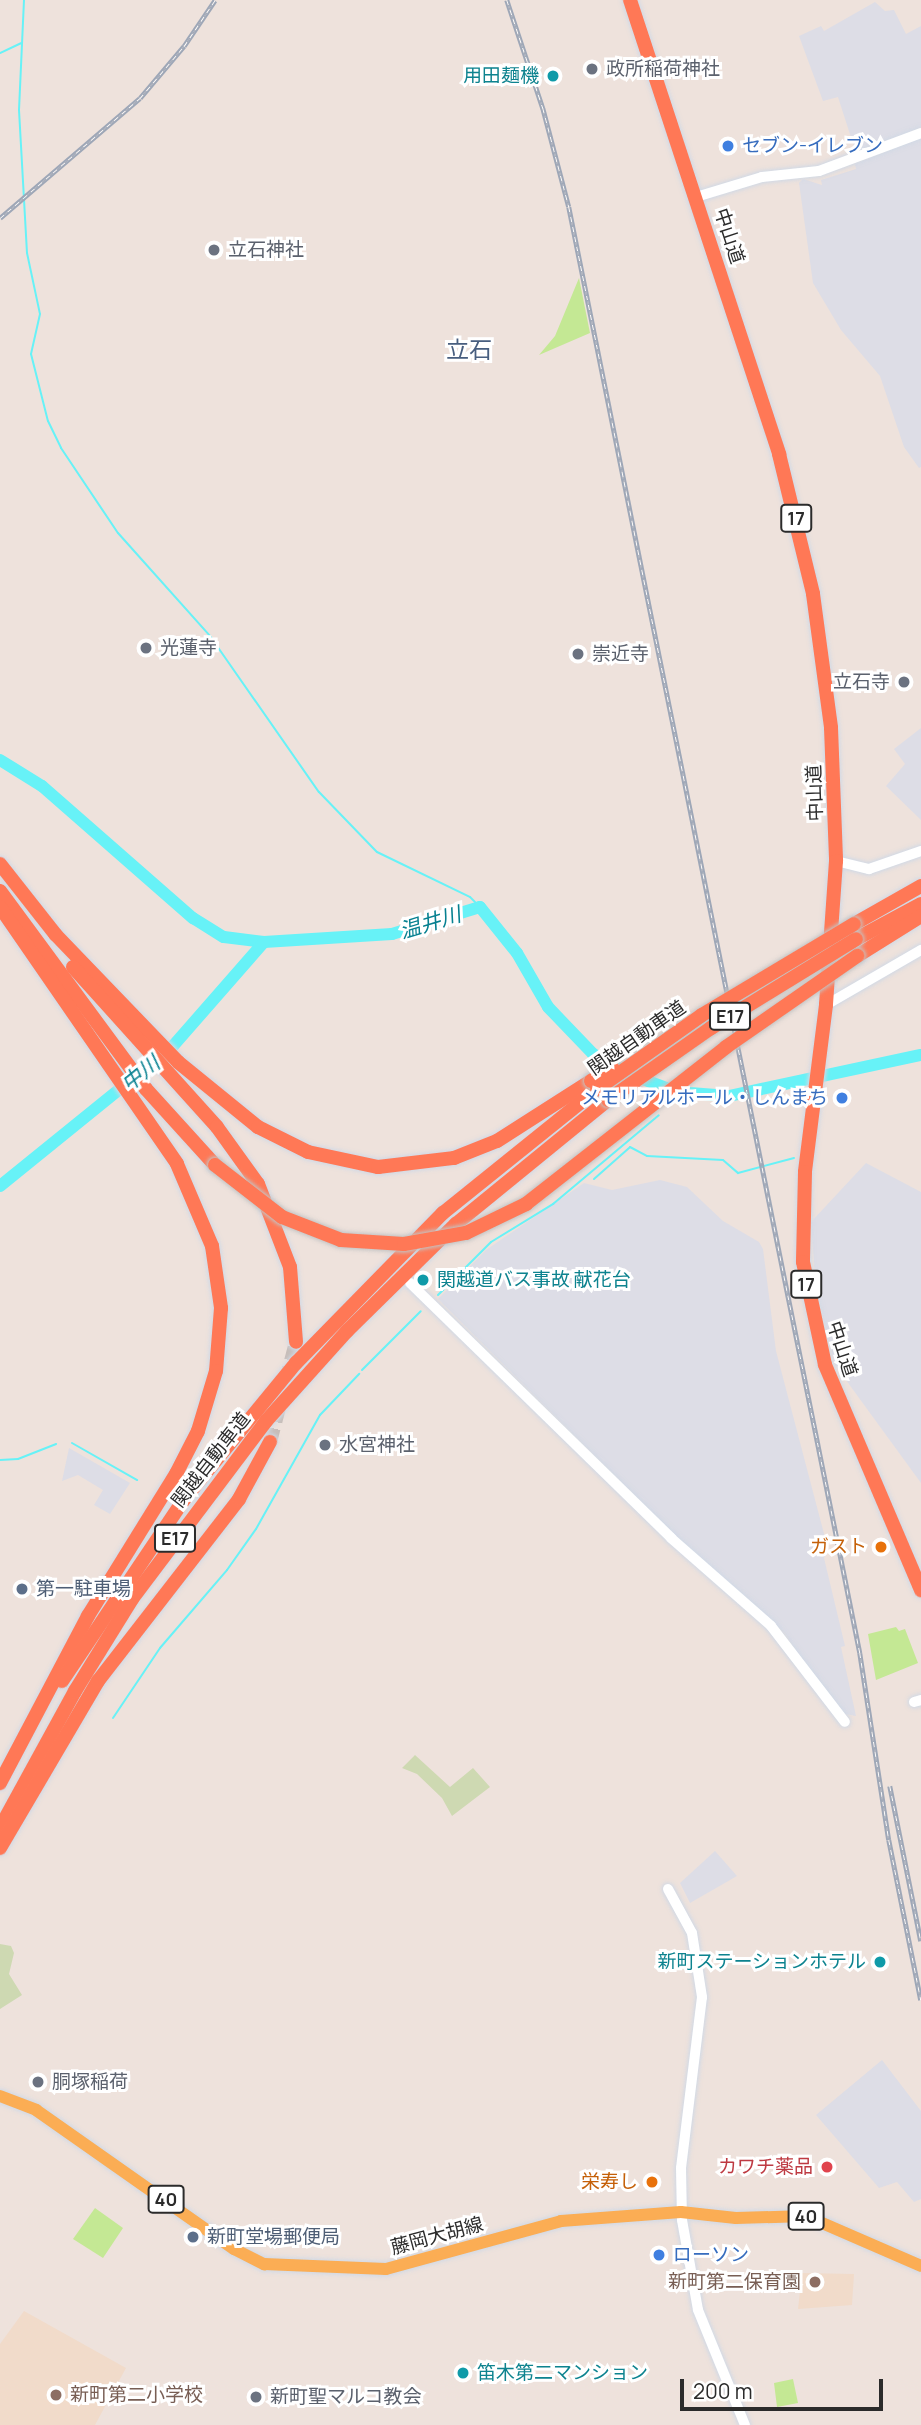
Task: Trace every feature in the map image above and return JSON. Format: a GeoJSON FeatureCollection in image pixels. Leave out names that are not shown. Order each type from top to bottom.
{"type":"FeatureCollection","features":[{"type":"Feature","properties":{"kind":"highway","name":"中山道"},"geometry":{"type":"LineString","coordinates":[[630,0],[779,454],[806,562],[831,728],[836,861],[826,1005],[802,1225],[811,1312],[829,1374],[921,1588]]}},
{"type":"Feature","properties":{"kind":"highway"},"geometry":{"type":"LineString","coordinates":[[0,864],[64,944],[178,1062],[232,1108],[289,1144],[327,1158],[379,1167],[454,1158],[508,1135],[594,1085],[799,955],[921,886]]}},
{"type":"Feature","properties":{"kind":"highway"},"geometry":{"type":"LineString","coordinates":[[0,873],[83,980],[217,1128],[248,1169],[284,1243],[295,1293],[296,1342]]}},
{"type":"Feature","properties":{"kind":"highway"},"geometry":{"type":"LineString","coordinates":[[0,891],[146,1089],[215,1165],[282,1217],[341,1240],[404,1244],[466,1233],[526,1203],[726,1047],[857,956],[921,916]]}},
{"type":"Feature","properties":{"kind":"highway","name":"関越自動車道"},"geometry":{"type":"LineString","coordinates":[[0,1828],[75,1691],[165,1552],[266,1421],[403,1283],[412,1267],[495,1190],[608,1100],[711,1028],[856,939],[921,904]]}},
{"type":"Feature","properties":{"kind":"highway"},"geometry":{"type":"LineString","coordinates":[[0,907],[177,1164],[212,1246],[221,1308],[216,1371],[198,1431],[176,1474],[88,1616],[0,1783]]}},
{"type":"Feature","properties":{"kind":"highway","name":"関越自動車道"},"geometry":{"type":"LineString","coordinates":[[0,1794],[88,1639],[177,1509],[255,1409],[399,1254],[483,1178],[594,1085]]}},
{"type":"Feature","properties":{"kind":"highway"},"geometry":{"type":"LineString","coordinates":[[0,1848],[98,1681],[239,1499],[271,1442]]}},
{"type":"Feature","properties":{"kind":"main road","name":"藤岡大胡線"},"geometry":{"type":"LineString","coordinates":[[0,2096],[36,2110],[243,2255],[285,2268],[386,2269],[561,2221],[681,2212],[736,2218],[806,2217],[921,2266]]}},
{"type":"Feature","properties":{"kind":"street"},"geometry":{"type":"LineString","coordinates":[[696,197],[762,177],[819,171],[921,133]]}},
{"type":"Feature","properties":{"kind":"street"},"geometry":{"type":"LineString","coordinates":[[836,861],[869,869],[921,851]]}},
{"type":"Feature","properties":{"kind":"street"},"geometry":{"type":"LineString","coordinates":[[826,1005],[921,950]]}},
{"type":"Feature","properties":{"kind":"street"},"geometry":{"type":"LineString","coordinates":[[403,1283],[671,1538],[771,1626],[845,1722]]}},
{"type":"Feature","properties":{"kind":"street"},"geometry":{"type":"LineString","coordinates":[[668,1889],[692,1933],[702,1997],[681,2168],[681,2212],[698,2310],[745,2425]]}},
{"type":"Feature","properties":{"kind":"shaded area"},"geometry":{"type":"Polygon","coordinates":[[[875,2],[885,11],[894,10],[906,34],[921,26],[921,127],[856,153],[838,97],[823,101],[799,36],[821,26],[824,31],[875,2]]]}},
{"type":"Feature","properties":{"kind":"shaded area"},"geometry":{"type":"Polygon","coordinates":[[[921,138],[919,468],[904,447],[880,376],[841,330],[813,283],[799,183],[803,179],[822,185],[821,180],[856,169],[855,164],[921,138]]]}},
{"type":"Feature","properties":{"kind":"shaded area"},"geometry":{"type":"Polygon","coordinates":[[[921,728],[921,820],[886,786],[905,764],[894,749],[921,728]]]}},
{"type":"Feature","properties":{"kind":"shaded area"},"geometry":{"type":"Polygon","coordinates":[[[866,1163],[921,1192],[921,1483],[835,1365],[816,1288],[811,1222],[866,1163]]]}},
{"type":"Feature","properties":{"kind":"shaded area"},"geometry":{"type":"Polygon","coordinates":[[[660,1180],[687,1187],[723,1221],[759,1242],[763,1249],[776,1351],[828,1549],[824,1558],[845,1646],[841,1647],[856,1716],[845,1714],[813,1676],[785,1633],[680,1540],[438,1299],[486,1250],[584,1183],[612,1190],[660,1180]]]}},
{"type":"Feature","properties":{"kind":"shaded area"},"geometry":{"type":"Polygon","coordinates":[[[69,1448],[130,1483],[110,1514],[94,1505],[103,1490],[78,1475],[62,1481],[69,1448]]]}},
{"type":"Feature","properties":{"kind":"shaded area"},"geometry":{"type":"Polygon","coordinates":[[[715,1851],[737,1876],[690,1903],[680,1883],[715,1851]]]}},
{"type":"Feature","properties":{"kind":"shaded area"},"geometry":{"type":"Polygon","coordinates":[[[882,2060],[921,2111],[921,2199],[914,2202],[897,2182],[879,2188],[816,2115],[882,2060]]]}},
{"type":"Feature","properties":{"kind":"shaded area"},"geometry":{"type":"Polygon","coordinates":[[[802,2273],[854,2274],[852,2305],[798,2309],[802,2273]]]}},
{"type":"Feature","properties":{"kind":"shaded area","name":"新町第二小学校"},"geometry":{"type":"Polygon","coordinates":[[[24,2311],[126,2368],[95,2425],[0,2425],[0,2344],[24,2311]]]}},
{"type":"Feature","properties":{"kind":"green space"},"geometry":{"type":"Polygon","coordinates":[[[579,278],[590,333],[539,355],[555,336],[579,278]]]}},
{"type":"Feature","properties":{"kind":"green space"},"geometry":{"type":"Polygon","coordinates":[[[896,1627],[899,1631],[905,1629],[918,1663],[876,1680],[868,1634],[896,1627]]]}},
{"type":"Feature","properties":{"kind":"green space"},"geometry":{"type":"Polygon","coordinates":[[[415,1755],[450,1787],[473,1768],[490,1787],[452,1816],[442,1798],[417,1774],[402,1768],[415,1755]]]}},
{"type":"Feature","properties":{"kind":"green space"},"geometry":{"type":"Polygon","coordinates":[[[0,1944],[11,1946],[14,1953],[9,1974],[22,1995],[0,2009],[0,1944]]]}},
{"type":"Feature","properties":{"kind":"green space"},"geometry":{"type":"Polygon","coordinates":[[[95,2208],[123,2228],[103,2258],[73,2239],[95,2208]]]}},
{"type":"Feature","properties":{"kind":"green space"},"geometry":{"type":"Polygon","coordinates":[[[793,2379],[798,2403],[777,2407],[774,2383],[793,2379]]]}},
{"type":"Feature","properties":{"kind":"waterway"},"geometry":{"type":"LineString","coordinates":[[24,0],[19,110],[27,253],[40,314],[31,354],[48,421],[61,448],[118,533],[210,636],[319,792],[377,852],[470,897],[480,907]]}},
{"type":"Feature","properties":{"kind":"waterway"},"geometry":{"type":"LineString","coordinates":[[0,53],[21,43]]}},
{"type":"Feature","properties":{"kind":"waterway","name":"温井川"},"geometry":{"type":"LineString","coordinates":[[0,760],[42,786],[193,918],[224,937],[264,942],[392,934],[480,907],[517,953],[548,1007],[593,1054],[624,1072],[677,1092],[729,1096],[921,1055]]}},
{"type":"Feature","properties":{"kind":"waterway","name":"中川"},"geometry":{"type":"LineString","coordinates":[[0,1186],[173,1046],[264,942]]}},
{"type":"Feature","properties":{"kind":"waterway","name":"温井川"},"geometry":{"type":"LineString","coordinates":[[681,1099],[687,1094]]}},
{"type":"Feature","properties":{"kind":"waterway"},"geometry":{"type":"LineString","coordinates":[[438,1295],[491,1242],[553,1204],[659,1115]]}},
{"type":"Feature","properties":{"kind":"waterway"},"geometry":{"type":"LineString","coordinates":[[594,1179],[630,1147],[647,1156],[723,1160],[738,1173],[794,1158]]}},
{"type":"Feature","properties":{"kind":"waterway"},"geometry":{"type":"LineString","coordinates":[[362,1370],[421,1311]]}},
{"type":"Feature","properties":{"kind":"waterway"},"geometry":{"type":"LineString","coordinates":[[113,1718],[160,1648],[227,1570],[256,1529],[320,1415],[359,1374]]}},
{"type":"Feature","properties":{"kind":"waterway"},"geometry":{"type":"LineString","coordinates":[[72,1443],[137,1480]]}},
{"type":"Feature","properties":{"kind":"waterway"},"geometry":{"type":"LineString","coordinates":[[0,1460],[18,1459],[56,1444]]}},
{"type":"Feature","properties":{"kind":"tunnel"},"geometry":{"type":"LineString","coordinates":[[270,1442],[296,1342]]}},
{"type":"Feature","properties":{"kind":"railway"},"geometry":{"type":"LineString","coordinates":[[0,218],[140,98],[184,46],[215,0]]}},
{"type":"Feature","properties":{"kind":"railway"},"geometry":{"type":"LineString","coordinates":[[507,0],[543,108],[569,207],[860,1653],[889,1840],[921,2000]]}},
{"type":"Feature","properties":{"kind":"railway"},"geometry":{"type":"LineString","coordinates":[[890,1786],[921,1941]]}},
{"type":"Feature","properties":{"kind":"place","name":"政所稲荷神社"},"geometry":{"type":"Point","coordinates":[592,69]}},
{"type":"Feature","properties":{"kind":"place","name":"用田麺機"},"geometry":{"type":"Point","coordinates":[553,76]}},
{"type":"Feature","properties":{"kind":"place","name":"セブン-イレブン"},"geometry":{"type":"Point","coordinates":[728,146]}},
{"type":"Feature","properties":{"kind":"place","name":"立石神社"},"geometry":{"type":"Point","coordinates":[214,250]}},
{"type":"Feature","properties":{"kind":"place","name":"光蓮寺"},"geometry":{"type":"Point","coordinates":[146,648]}},
{"type":"Feature","properties":{"kind":"place","name":"崇近寺"},"geometry":{"type":"Point","coordinates":[578,654]}},
{"type":"Feature","properties":{"kind":"place","name":"立石寺"},"geometry":{"type":"Point","coordinates":[904,682]}},
{"type":"Feature","properties":{"kind":"place","name":"メモリアルホール・しんまち"},"geometry":{"type":"Point","coordinates":[842,1098]}},
{"type":"Feature","properties":{"kind":"place","name":"関越道バス事故 献花台"},"geometry":{"type":"Point","coordinates":[423,1280]}},
{"type":"Feature","properties":{"kind":"place","name":"水宮神社"},"geometry":{"type":"Point","coordinates":[325,1445]}},
{"type":"Feature","properties":{"kind":"place","name":"ガスト"},"geometry":{"type":"Point","coordinates":[881,1547]}},
{"type":"Feature","properties":{"kind":"place","name":"第一駐車場"},"geometry":{"type":"Point","coordinates":[22,1589]}},
{"type":"Feature","properties":{"kind":"place","name":"新町ステーションホテル"},"geometry":{"type":"Point","coordinates":[880,1962]}},
{"type":"Feature","properties":{"kind":"place","name":"胴塚稲荷"},"geometry":{"type":"Point","coordinates":[38,2082]}},
{"type":"Feature","properties":{"kind":"place","name":"カワチ薬品"},"geometry":{"type":"Point","coordinates":[827,2167]}},
{"type":"Feature","properties":{"kind":"place","name":"栄寿し"},"geometry":{"type":"Point","coordinates":[652,2182]}},
{"type":"Feature","properties":{"kind":"place","name":"新町堂場郵便局"},"geometry":{"type":"Point","coordinates":[193,2237]}},
{"type":"Feature","properties":{"kind":"place","name":"ローソン"},"geometry":{"type":"Point","coordinates":[659,2255]}},
{"type":"Feature","properties":{"kind":"place","name":"新町第二保育園"},"geometry":{"type":"Point","coordinates":[815,2282]}},
{"type":"Feature","properties":{"kind":"place","name":"笛木第二マンション"},"geometry":{"type":"Point","coordinates":[463,2373]}},
{"type":"Feature","properties":{"kind":"place","name":"新町第二小学校"},"geometry":{"type":"Point","coordinates":[56,2395]}},
{"type":"Feature","properties":{"kind":"place","name":"新町聖マルコ教会"},"geometry":{"type":"Point","coordinates":[256,2397]}},
{"type":"Feature","properties":{"kind":"district","name":"立石"},"geometry":{"type":"Point","coordinates":[469,349]}}]}
